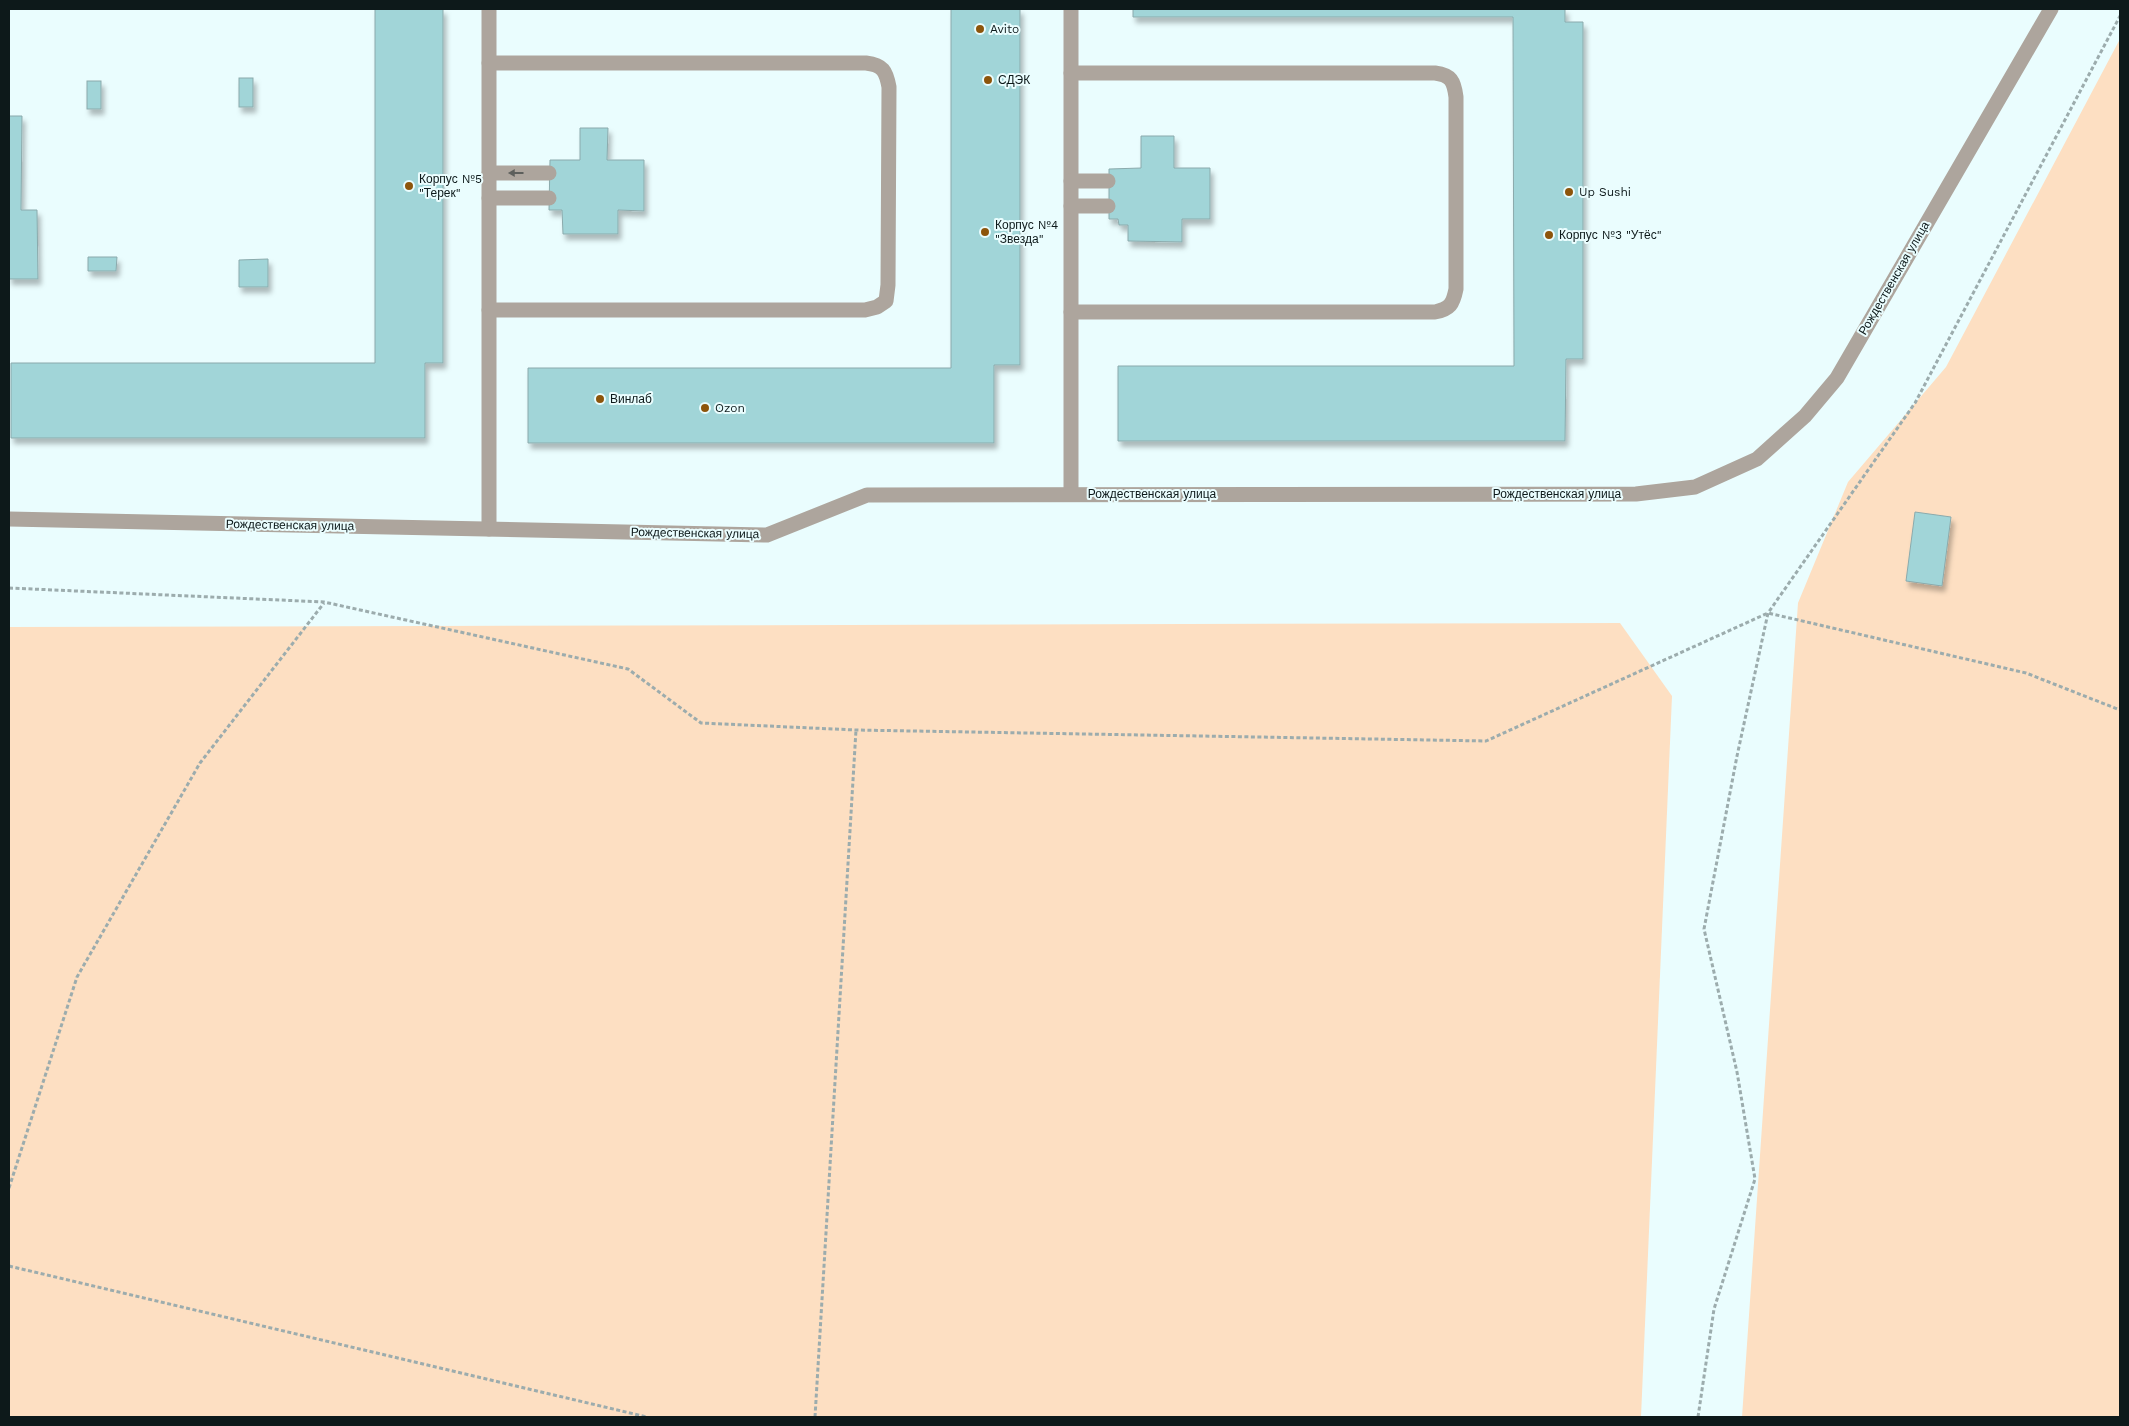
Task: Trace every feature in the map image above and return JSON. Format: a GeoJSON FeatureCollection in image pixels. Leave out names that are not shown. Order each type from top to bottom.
{"type":"FeatureCollection","features":[{"type":"Feature","properties":{"kind":"street"},"geometry":{"type":"LineString","coordinates":[[489,529],[490,9]]}},
{"type":"Feature","properties":{"kind":"street"},"geometry":{"type":"LineString","coordinates":[[1071,9],[1072,494]]}},
{"type":"Feature","properties":{"kind":"street","name":"Рождественская улица"},"geometry":{"type":"LineString","coordinates":[[9,519],[767,535],[867,495],[1636,494],[1695,487],[1757,458],[1805,416],[1837,378],[2045,10]]}},
{"type":"Feature","properties":{"kind":"street"},"geometry":{"type":"LineString","coordinates":[[489,63],[866,62],[878,64],[886,71],[889,107],[888,285],[886,301],[877,308],[865,310],[489,310]]}},
{"type":"Feature","properties":{"kind":"street"},"geometry":{"type":"LineString","coordinates":[[1071,73],[1435,73],[1446,74],[1454,82],[1456,97],[1456,289],[1454,302],[1446,310],[1435,312],[1071,312]]}},
{"type":"Feature","properties":{"kind":"street"},"geometry":{"type":"LineString","coordinates":[[489,173],[549,173]]}},
{"type":"Feature","properties":{"kind":"street"},"geometry":{"type":"LineString","coordinates":[[1071,181],[1108,181]]}},
{"type":"Feature","properties":{"kind":"street"},"geometry":{"type":"LineString","coordinates":[[489,198],[549,198]]}},
{"type":"Feature","properties":{"kind":"street"},"geometry":{"type":"LineString","coordinates":[[1071,206],[1108,206]]}},
{"type":"Feature","properties":{"kind":"path"},"geometry":{"type":"LineString","coordinates":[[1698,1417],[1714,1309],[1755,1180],[1737,1072],[1704,928],[1737,756],[1768,613],[1915,403],[2120,16]]}},
{"type":"Feature","properties":{"kind":"path"},"geometry":{"type":"LineString","coordinates":[[9,588],[324,602],[628,669],[701,723],[856,730],[1486,741],[1768,613],[2026,673],[2120,710]]}},
{"type":"Feature","properties":{"kind":"path"},"geometry":{"type":"LineString","coordinates":[[9,1188],[77,977],[200,763],[324,602]]}},
{"type":"Feature","properties":{"kind":"path"},"geometry":{"type":"LineString","coordinates":[[815,1417],[856,730]]}},
{"type":"Feature","properties":{"kind":"path"},"geometry":{"type":"LineString","coordinates":[[9,1266],[647,1417]]}},
{"type":"Feature","properties":{"kind":"shaded area"},"geometry":{"type":"Polygon","coordinates":[[[2120,39],[2120,1417],[1742,1417],[1798,603],[1848,482],[1946,367],[2120,39]]]}},
{"type":"Feature","properties":{"kind":"shaded area"},"geometry":{"type":"Polygon","coordinates":[[[1620,623],[1672,696],[1641,1417],[9,1417],[9,627],[1620,623]]]}},
{"type":"Feature","properties":{"kind":"building","name":"Корпус №5 \"Терек\""},"geometry":{"type":"Polygon","coordinates":[[[375,9],[443,9],[443,363],[425,363],[425,438],[11,438],[11,363],[375,363],[375,9]]]}},
{"type":"Feature","properties":{"kind":"building","name":"Корпус №4 \"Звезда\""},"geometry":{"type":"Polygon","coordinates":[[[951,9],[1020,9],[1020,365],[994,365],[994,443],[528,443],[528,368],[951,368],[951,9]]]}},
{"type":"Feature","properties":{"kind":"building","name":"Корпус №3 \"Утёс\""},"geometry":{"type":"Polygon","coordinates":[[[1133,9],[1565,9],[1565,22],[1583,22],[1583,359],[1566,359],[1565,441],[1118,441],[1118,366],[1514,366],[1513,17],[1133,17],[1133,9]]]}},
{"type":"Feature","properties":{"kind":"building"},"geometry":{"type":"Polygon","coordinates":[[[239,78],[253,78],[253,107],[239,107],[239,78]]]}},
{"type":"Feature","properties":{"kind":"building"},"geometry":{"type":"Polygon","coordinates":[[[87,81],[101,81],[101,109],[87,109],[87,81]]]}},
{"type":"Feature","properties":{"kind":"building"},"geometry":{"type":"Polygon","coordinates":[[[9,116],[22,116],[21,210],[37,210],[38,279],[9,279],[9,116]]]}},
{"type":"Feature","properties":{"kind":"building"},"geometry":{"type":"Polygon","coordinates":[[[580,128],[608,128],[607,160],[644,160],[644,211],[618,210],[618,234],[563,234],[562,210],[549,210],[550,160],[580,160],[580,128]]]}},
{"type":"Feature","properties":{"kind":"building"},"geometry":{"type":"Polygon","coordinates":[[[1141,136],[1174,136],[1174,168],[1210,168],[1210,219],[1182,219],[1182,242],[1128,241],[1128,225],[1119,225],[1118,219],[1109,219],[1109,169],[1141,168],[1141,136]]]}},
{"type":"Feature","properties":{"kind":"building"},"geometry":{"type":"Polygon","coordinates":[[[88,257],[117,257],[116,271],[88,271],[88,257]]]}},
{"type":"Feature","properties":{"kind":"building"},"geometry":{"type":"Polygon","coordinates":[[[268,259],[268,287],[239,287],[239,260],[268,259]]]}},
{"type":"Feature","properties":{"kind":"building"},"geometry":{"type":"Polygon","coordinates":[[[1915,512],[1951,517],[1942,586],[1906,581],[1915,512]]]}},
{"type":"Feature","properties":{"kind":"place","name":"Avito"},"geometry":{"type":"Point","coordinates":[980,29]}},
{"type":"Feature","properties":{"kind":"place","name":"СДЭК"},"geometry":{"type":"Point","coordinates":[988,80]}},
{"type":"Feature","properties":{"kind":"place","name":"Корпус №5 \"Терек\""},"geometry":{"type":"Point","coordinates":[409,186]}},
{"type":"Feature","properties":{"kind":"place","name":"Up Sushi"},"geometry":{"type":"Point","coordinates":[1569,192]}},
{"type":"Feature","properties":{"kind":"place","name":"Корпус №4 \"Звезда\""},"geometry":{"type":"Point","coordinates":[985,232]}},
{"type":"Feature","properties":{"kind":"place","name":"Корпус №3 \"Утёс\""},"geometry":{"type":"Point","coordinates":[1549,235]}},
{"type":"Feature","properties":{"kind":"place","name":"Винлаб"},"geometry":{"type":"Point","coordinates":[600,399]}},
{"type":"Feature","properties":{"kind":"place","name":"Ozon"},"geometry":{"type":"Point","coordinates":[705,408]}}]}
